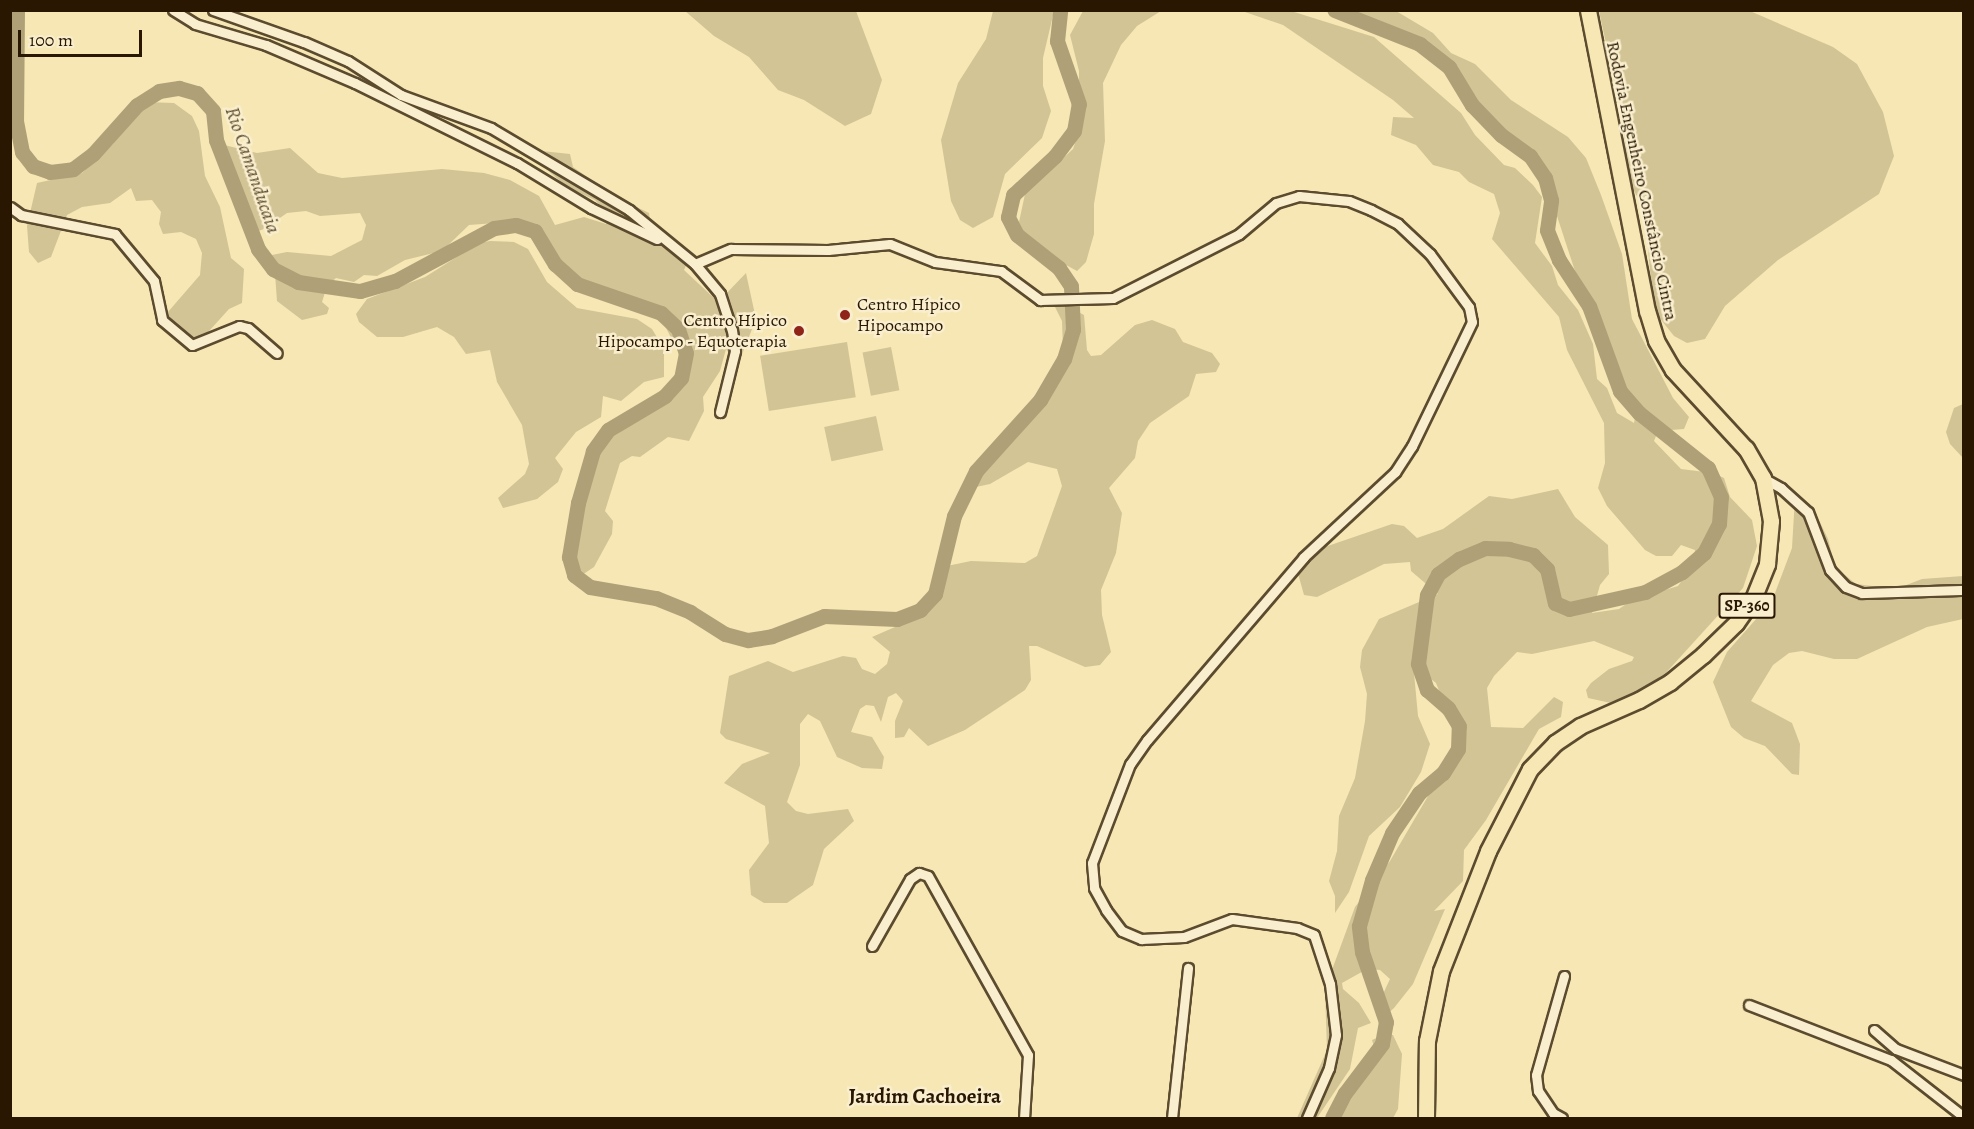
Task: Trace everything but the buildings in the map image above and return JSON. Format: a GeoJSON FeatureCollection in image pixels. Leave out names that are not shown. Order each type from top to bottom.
{"type":"FeatureCollection","features":[{"type":"Feature","properties":{"kind":"main road","name":"Rodovia Engenheiro Constâncio Cintra"},"geometry":{"type":"LineString","coordinates":[[1426,1119],[1427,1041],[1433,997],[1448,951],[1512,801],[1530,769],[1555,743],[1580,726],[1670,682],[1736,623],[1753,599],[1767,564],[1771,521],[1763,478],[1746,449],[1673,370],[1656,340],[1647,311],[1588,10]]}},
{"type":"Feature","properties":{"kind":"street"},"geometry":{"type":"LineString","coordinates":[[213,10],[304,42],[348,61],[401,94],[491,128],[629,210],[666,243]]}},
{"type":"Feature","properties":{"kind":"street"},"geometry":{"type":"LineString","coordinates":[[175,12],[195,24],[266,45],[355,83],[517,163],[591,208],[666,243],[699,264],[720,294],[732,330],[735,351],[720,412]]}},
{"type":"Feature","properties":{"kind":"street"},"geometry":{"type":"LineString","coordinates":[[699,264],[731,249],[828,250],[890,244],[935,262],[1001,271],[1030,294],[1053,301],[1113,298],[1239,234],[1276,203],[1299,196],[1348,201],[1398,224],[1452,278],[1469,307],[1472,322],[1459,352],[1395,472],[1304,557],[1147,740],[1130,765],[1092,863],[1094,888],[1106,910],[1122,931],[1141,939],[1184,937],[1232,920],[1297,928],[1314,935],[1319,942],[1336,1035],[1329,1068],[1306,1119]]}},
{"type":"Feature","properties":{"kind":"street"},"geometry":{"type":"LineString","coordinates":[[10,207],[21,215],[115,234],[154,281],[162,320],[192,345],[239,326],[248,328],[277,352]]}},
{"type":"Feature","properties":{"kind":"street"},"geometry":{"type":"LineString","coordinates":[[1763,478],[1781,488],[1808,512],[1830,570],[1846,587],[1862,593],[1964,590]]}},
{"type":"Feature","properties":{"kind":"street"},"geometry":{"type":"LineString","coordinates":[[872,946],[910,879],[919,873],[928,876],[1028,1055],[1024,1119]]}},
{"type":"Feature","properties":{"kind":"street"},"geometry":{"type":"LineString","coordinates":[[1172,1119],[1188,968]]}},
{"type":"Feature","properties":{"kind":"street"},"geometry":{"type":"LineString","coordinates":[[1562,1119],[1552,1113],[1538,1091],[1536,1075],[1564,976]]}},
{"type":"Feature","properties":{"kind":"street"},"geometry":{"type":"LineString","coordinates":[[1749,1005],[1891,1060],[1964,1117]]}},
{"type":"Feature","properties":{"kind":"street"},"geometry":{"type":"LineString","coordinates":[[1874,1030],[1896,1048],[1964,1075]]}},
{"type":"Feature","properties":{"kind":"shaded area"},"geometry":{"type":"Polygon","coordinates":[[[685,11],[856,11],[882,80],[871,114],[845,126],[804,100],[778,90],[749,57],[714,36],[685,11]]]}},
{"type":"Feature","properties":{"kind":"shaded area"},"geometry":{"type":"Polygon","coordinates":[[[993,11],[1054,11],[1043,58],[1043,86],[1051,111],[1042,138],[1005,174],[993,217],[973,228],[960,220],[951,201],[941,140],[958,83],[986,39],[993,11]]]}},
{"type":"Feature","properties":{"kind":"shaded area"},"geometry":{"type":"Polygon","coordinates":[[[1083,11],[1161,11],[1137,26],[1121,45],[1103,83],[1105,141],[1094,204],[1094,234],[1086,262],[1077,271],[1030,245],[1019,222],[1025,194],[1073,149],[1079,132],[1079,71],[1070,35],[1083,11]]]}},
{"type":"Feature","properties":{"kind":"shaded area"},"geometry":{"type":"Polygon","coordinates":[[[1242,11],[1291,11],[1374,37],[1461,113],[1475,135],[1504,165],[1515,168],[1533,185],[1542,197],[1535,243],[1552,266],[1558,285],[1578,310],[1593,344],[1597,379],[1607,388],[1617,413],[1634,423],[1636,412],[1611,375],[1602,335],[1592,323],[1538,158],[1505,145],[1457,89],[1445,67],[1387,31],[1332,11],[1396,11],[1433,33],[1451,53],[1475,64],[1511,100],[1568,137],[1586,158],[1622,254],[1632,319],[1673,398],[1689,417],[1684,429],[1658,431],[1654,441],[1681,469],[1713,473],[1724,478],[1730,497],[1752,520],[1757,546],[1743,588],[1653,687],[1611,703],[1588,698],[1586,690],[1591,683],[1609,669],[1632,661],[1634,657],[1594,641],[1532,654],[1517,652],[1494,676],[1487,688],[1491,727],[1523,728],[1554,697],[1563,702],[1561,717],[1539,729],[1486,820],[1464,850],[1463,881],[1434,911],[1445,909],[1413,984],[1394,1008],[1384,1017],[1376,1009],[1390,979],[1380,970],[1367,969],[1342,983],[1343,989],[1359,1003],[1371,1023],[1358,1028],[1350,1069],[1317,1118],[1297,1118],[1327,1050],[1325,989],[1355,907],[1390,861],[1431,791],[1450,771],[1458,737],[1436,683],[1426,675],[1414,673],[1418,716],[1430,744],[1421,772],[1400,807],[1369,836],[1349,892],[1335,913],[1335,896],[1329,881],[1337,851],[1339,816],[1355,778],[1365,721],[1367,694],[1360,667],[1362,650],[1379,619],[1438,594],[1411,571],[1410,562],[1384,564],[1317,597],[1304,595],[1297,570],[1316,550],[1392,524],[1404,526],[1417,538],[1443,529],[1489,496],[1512,499],[1558,489],[1575,517],[1608,545],[1609,574],[1600,585],[1592,613],[1619,609],[1632,600],[1678,586],[1693,565],[1695,550],[1681,545],[1672,556],[1656,556],[1645,550],[1607,506],[1598,488],[1605,463],[1604,423],[1567,350],[1559,317],[1492,239],[1500,213],[1494,194],[1469,182],[1459,172],[1433,165],[1416,145],[1391,135],[1393,117],[1414,118],[1393,100],[1283,25],[1242,11]]]}},
{"type":"Feature","properties":{"kind":"shaded area"},"geometry":{"type":"Polygon","coordinates":[[[1599,11],[1750,11],[1833,47],[1857,64],[1883,112],[1894,156],[1879,194],[1778,260],[1725,306],[1705,339],[1687,343],[1674,336],[1654,311],[1644,209],[1629,182],[1622,117],[1599,11]]]}},
{"type":"Feature","properties":{"kind":"shaded area"},"geometry":{"type":"Polygon","coordinates":[[[144,102],[174,103],[192,116],[199,131],[205,176],[220,207],[231,258],[244,269],[242,303],[229,309],[200,341],[180,340],[170,335],[161,320],[200,275],[202,253],[196,239],[181,232],[163,234],[159,224],[161,212],[152,200],[136,201],[131,188],[110,203],[82,207],[67,215],[51,257],[38,263],[29,252],[27,226],[37,183],[82,173],[113,144],[131,109],[144,102]]]}},
{"type":"Feature","properties":{"kind":"shaded area"},"geometry":{"type":"Polygon","coordinates":[[[224,145],[257,153],[290,148],[318,173],[342,178],[442,169],[484,173],[510,180],[539,196],[555,225],[584,217],[606,224],[608,215],[595,200],[567,187],[523,149],[570,154],[573,167],[616,197],[649,213],[652,233],[689,259],[684,270],[715,299],[722,298],[746,273],[756,319],[741,357],[734,360],[726,349],[720,371],[703,397],[704,411],[689,441],[668,437],[640,457],[632,456],[620,463],[605,511],[613,521],[612,534],[594,567],[582,575],[572,555],[579,501],[589,471],[606,441],[634,423],[675,381],[681,357],[665,326],[642,304],[605,293],[558,269],[525,229],[509,222],[469,225],[442,251],[405,260],[377,276],[364,275],[354,282],[336,278],[327,286],[322,302],[329,308],[327,314],[302,320],[277,301],[275,274],[262,257],[287,252],[331,256],[362,240],[366,225],[360,213],[320,216],[306,211],[287,213],[264,229],[247,235],[220,155],[224,145]]]}},
{"type":"Feature","properties":{"kind":"shaded area"},"geometry":{"type":"Polygon","coordinates":[[[514,242],[528,249],[547,282],[577,308],[637,319],[652,329],[664,349],[664,377],[644,382],[621,401],[603,396],[601,417],[576,432],[555,458],[563,469],[558,482],[537,499],[503,508],[498,498],[525,474],[529,464],[522,425],[497,382],[490,350],[466,354],[454,337],[437,327],[403,337],[377,337],[359,322],[356,314],[367,299],[425,277],[479,243],[514,242]]]}},
{"type":"Feature","properties":{"kind":"shaded area"},"geometry":{"type":"Polygon","coordinates":[[[1054,305],[1067,306],[1084,315],[1087,350],[1091,356],[1101,355],[1135,325],[1152,320],[1175,329],[1183,342],[1212,353],[1220,364],[1216,372],[1196,374],[1189,396],[1150,423],[1138,441],[1135,458],[1109,488],[1122,513],[1116,553],[1101,590],[1102,615],[1111,652],[1100,665],[1085,667],[1037,646],[1029,646],[1031,680],[1025,690],[965,730],[928,746],[909,728],[904,737],[895,738],[895,721],[903,701],[896,693],[888,697],[881,722],[874,706],[866,705],[860,709],[851,732],[872,737],[884,757],[882,769],[862,768],[837,757],[820,721],[808,714],[800,724],[800,765],[787,802],[796,811],[808,814],[848,809],[854,821],[824,849],[813,885],[787,903],[764,903],[751,895],[749,870],[769,843],[765,806],[724,783],[742,764],[770,753],[726,739],[720,733],[729,676],[768,661],[793,672],[843,656],[856,658],[862,669],[875,674],[887,664],[890,652],[872,637],[895,627],[922,607],[942,567],[971,561],[1025,563],[1037,556],[1062,486],[1057,469],[1028,462],[990,484],[976,487],[966,484],[975,465],[1031,414],[1052,386],[1063,350],[1062,321],[1054,305]]]}},
{"type":"Feature","properties":{"kind":"shaded area"},"geometry":{"type":"Polygon","coordinates":[[[847,342],[856,397],[769,411],[760,356],[847,342]]]}},
{"type":"Feature","properties":{"kind":"shaded area"},"geometry":{"type":"Polygon","coordinates":[[[891,347],[899,390],[871,396],[863,353],[891,347]]]}},
{"type":"Feature","properties":{"kind":"shaded area"},"geometry":{"type":"Polygon","coordinates":[[[1963,404],[1963,458],[1950,444],[1946,432],[1954,408],[1963,404]]]}},
{"type":"Feature","properties":{"kind":"shaded area"},"geometry":{"type":"Polygon","coordinates":[[[876,416],[883,450],[831,461],[824,427],[876,416]]]}},
{"type":"Feature","properties":{"kind":"shaded area"},"geometry":{"type":"Polygon","coordinates":[[[1795,497],[1816,514],[1828,539],[1835,567],[1856,584],[1896,589],[1922,579],[1963,576],[1963,619],[1927,627],[1857,659],[1834,659],[1802,651],[1789,653],[1773,665],[1751,701],[1792,723],[1800,744],[1799,775],[1792,774],[1765,746],[1744,738],[1731,727],[1713,682],[1727,652],[1772,601],[1792,548],[1795,497]]]}},
{"type":"Feature","properties":{"kind":"shaded area"},"geometry":{"type":"Polygon","coordinates":[[[1386,1034],[1393,1035],[1402,1054],[1398,1109],[1393,1118],[1331,1118],[1365,1071],[1375,1050],[1372,1040],[1386,1034]]]}},
{"type":"Feature","properties":{"kind":"waterway","name":"Rio Camanducaia"},"geometry":{"type":"LineString","coordinates":[[17,10],[16,121],[22,152],[33,166],[50,172],[73,169],[93,154],[137,105],[159,91],[179,88],[197,93],[213,111],[216,140],[258,249],[273,269],[298,282],[360,291],[395,281],[494,228],[516,225],[535,231],[555,264],[577,284],[661,313],[678,329],[686,353],[681,378],[665,396],[608,430],[593,451],[578,503],[569,557],[574,575],[590,587],[656,598],[690,612],[725,634],[748,640],[772,636],[824,616],[897,619],[920,610],[935,594],[954,516],[976,471],[1040,400],[1064,359],[1073,329],[1071,286],[1059,268],[1017,235],[1008,217],[1013,195],[1055,156],[1074,131],[1079,104],[1057,41],[1060,10]]}},
{"type":"Feature","properties":{"kind":"waterway","name":"Rio Camanducaia"},"geometry":{"type":"LineString","coordinates":[[1332,1118],[1345,1093],[1382,1044],[1386,1022],[1362,952],[1359,926],[1372,880],[1392,833],[1419,793],[1443,773],[1458,749],[1459,726],[1448,708],[1427,690],[1418,664],[1427,595],[1438,574],[1459,559],[1485,548],[1509,549],[1533,555],[1547,569],[1555,603],[1569,609],[1645,592],[1682,572],[1704,553],[1719,524],[1721,497],[1708,468],[1639,413],[1620,391],[1589,306],[1559,260],[1547,230],[1551,200],[1545,178],[1530,156],[1501,135],[1472,105],[1449,67],[1420,44],[1334,10]]}},
{"type":"Feature","properties":{"kind":"place","name":"Centro Hípico Hipocampo"},"geometry":{"type":"Point","coordinates":[845,315]}},
{"type":"Feature","properties":{"kind":"place","name":"Centro Hípico Hipocampo - Equoterapia"},"geometry":{"type":"Point","coordinates":[799,331]}},
{"type":"Feature","properties":{"kind":"district","name":"Jardim Cachoeira"},"geometry":{"type":"Point","coordinates":[925,1096]}}]}
